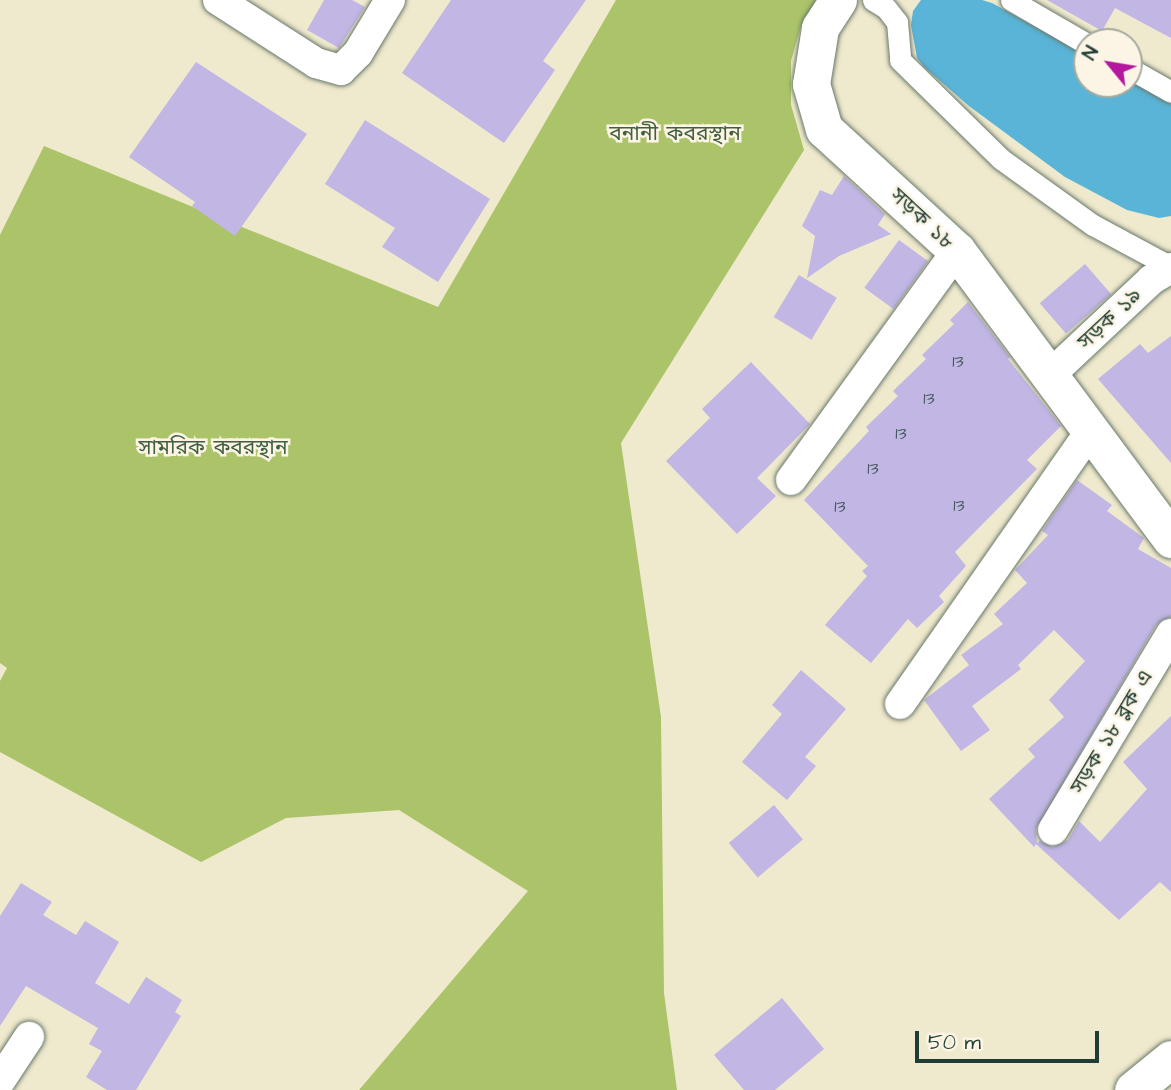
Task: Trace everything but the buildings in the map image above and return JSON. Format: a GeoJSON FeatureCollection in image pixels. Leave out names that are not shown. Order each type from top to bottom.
{"type":"FeatureCollection","features":[{"type":"Feature","properties":{"kind":"street"},"geometry":{"type":"LineString","coordinates":[[218,0],[316,63],[341,70],[358,53],[390,0]]}},
{"type":"Feature","properties":{"kind":"street","name":"সড়ক ১৮"},"geometry":{"type":"LineString","coordinates":[[838,0],[820,28],[811,84],[824,128],[957,251],[1171,539]]}},
{"type":"Feature","properties":{"kind":"street"},"geometry":{"type":"LineString","coordinates":[[873,0],[886,8],[897,22],[900,60],[1001,159],[1093,225],[1170,267]]}},
{"type":"Feature","properties":{"kind":"street"},"geometry":{"type":"LineString","coordinates":[[1011,0],[1073,36]]}},
{"type":"Feature","properties":{"kind":"street"},"geometry":{"type":"LineString","coordinates":[[1143,76],[1171,92]]}},
{"type":"Feature","properties":{"kind":"street"},"geometry":{"type":"LineString","coordinates":[[792,480],[957,251]]}},
{"type":"Feature","properties":{"kind":"street","name":"সড়ক ১৯"},"geometry":{"type":"LineString","coordinates":[[1050,375],[1170,267]]}},
{"type":"Feature","properties":{"kind":"street"},"geometry":{"type":"LineString","coordinates":[[900,704],[1091,430]]}},
{"type":"Feature","properties":{"kind":"street","name":"সড়ক ১৮ ব্লক এ"},"geometry":{"type":"LineString","coordinates":[[1053,830],[1171,634]]}},
{"type":"Feature","properties":{"kind":"street"},"geometry":{"type":"LineString","coordinates":[[0,1080],[29,1037]]}},
{"type":"Feature","properties":{"kind":"green space"},"geometry":{"type":"Polygon","coordinates":[[[616,0],[816,0],[801,26],[791,61],[791,105],[804,150],[621,443],[661,717],[664,993],[677,1090],[359,1090],[528,891],[399,810],[286,818],[201,862],[0,752],[0,681],[7,668],[0,663],[0,235],[44,146],[438,307],[616,0]]]}},
{"type":"Feature","properties":{"kind":"water"},"geometry":{"type":"Polygon","coordinates":[[[921,0],[982,0],[992,3],[1073,47],[1073,98],[1143,98],[1143,85],[1171,100],[1171,216],[1159,218],[1127,210],[1065,177],[969,106],[917,58],[911,25],[913,11],[921,0]]]}},
{"type":"Feature","properties":{"kind":"park label","name":"বনানী কবরস্থান"},"geometry":{"type":"Point","coordinates":[675,134]}},
{"type":"Feature","properties":{"kind":"park label","name":"সামরিক কবরস্থান"},"geometry":{"type":"Point","coordinates":[213,448]}}]}
